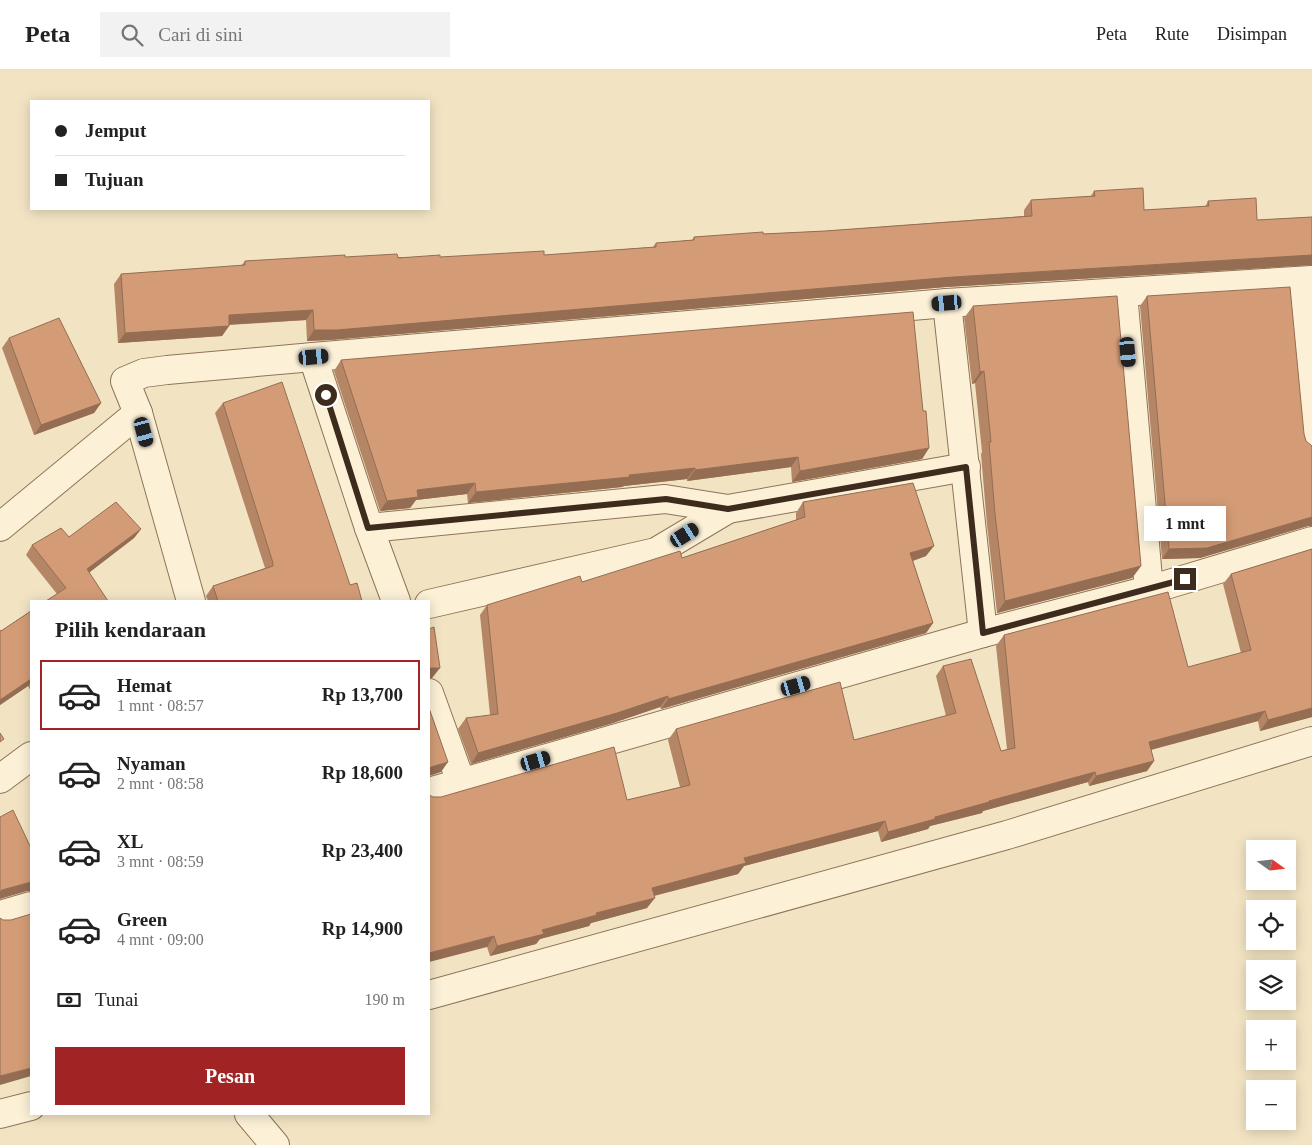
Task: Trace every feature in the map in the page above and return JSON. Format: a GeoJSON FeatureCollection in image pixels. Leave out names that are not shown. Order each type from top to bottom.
{"type":"FeatureCollection","features":[{"type":"Feature","properties":{"kind":"street"},"geometry":{"type":"LineString","coordinates":[[190,600],[138,413],[125,381],[144,373],[947,303],[1304,280],[1312,443]]}},
{"type":"Feature","properties":{"kind":"street"},"geometry":{"type":"LineString","coordinates":[[1123,293],[1148,590]]}},
{"type":"Feature","properties":{"kind":"street"},"geometry":{"type":"LineString","coordinates":[[947,303],[983,633]]}},
{"type":"Feature","properties":{"kind":"street"},"geometry":{"type":"LineString","coordinates":[[314,357],[368,528],[396,600]]}},
{"type":"Feature","properties":{"kind":"street"},"geometry":{"type":"LineString","coordinates":[[0,527],[138,413]]}},
{"type":"Feature","properties":{"kind":"street"},"geometry":{"type":"LineString","coordinates":[[368,528],[666,499],[728,509],[966,467]]}},
{"type":"Feature","properties":{"kind":"street"},"geometry":{"type":"LineString","coordinates":[[430,604],[656,552],[728,509]]}},
{"type":"Feature","properties":{"kind":"street"},"geometry":{"type":"LineString","coordinates":[[430,792],[983,633],[1148,590],[1312,541]]}},
{"type":"Feature","properties":{"kind":"street"},"geometry":{"type":"LineString","coordinates":[[430,696],[461,782]]}},
{"type":"Feature","properties":{"kind":"street"},"geometry":{"type":"LineString","coordinates":[[430,995],[1007,835],[1312,741]]}},
{"type":"Feature","properties":{"kind":"street"},"geometry":{"type":"LineString","coordinates":[[0,779],[30,757]]}},
{"type":"Feature","properties":{"kind":"street"},"geometry":{"type":"LineString","coordinates":[[0,915],[30,906]]}},
{"type":"Feature","properties":{"kind":"street"},"geometry":{"type":"LineString","coordinates":[[0,1114],[30,1106]]}},
{"type":"Feature","properties":{"kind":"street"},"geometry":{"type":"LineString","coordinates":[[250,1115],[275,1145]]}},
{"type":"Feature","properties":{"kind":"building"},"geometry":{"type":"Polygon","coordinates":[[[1143,188],[1144,210],[1209,206],[1208,201],[1256,198],[1257,220],[1312,217],[1312,255],[953,277],[337,330],[314,330],[313,310],[229,315],[229,326],[125,333],[121,274],[245,265],[245,261],[345,255],[345,257],[397,254],[398,258],[544,251],[544,255],[656,247],[656,243],[694,240],[694,237],[763,232],[763,234],[825,231],[1032,216],[1031,200],[1095,196],[1094,191],[1143,188]]]}},
{"type":"Feature","properties":{"kind":"building"},"geometry":{"type":"Polygon","coordinates":[[[1290,287],[1304,434],[1306,441],[1312,446],[1312,517],[1207,548],[1169,549],[1147,296],[1290,287]]]}},
{"type":"Feature","properties":{"kind":"building"},"geometry":{"type":"Polygon","coordinates":[[[1117,296],[1141,566],[1005,601],[995,514],[989,442],[991,442],[984,371],[980,372],[973,306],[1117,296]]]}},
{"type":"Feature","properties":{"kind":"building"},"geometry":{"type":"Polygon","coordinates":[[[913,312],[923,411],[926,411],[929,448],[800,471],[798,457],[695,470],[695,468],[629,475],[630,477],[476,492],[475,483],[417,490],[418,497],[387,501],[341,360],[913,312]]]}},
{"type":"Feature","properties":{"kind":"building"},"geometry":{"type":"Polygon","coordinates":[[[59,318],[101,403],[41,425],[9,338],[59,318]]]}},
{"type":"Feature","properties":{"kind":"building"},"geometry":{"type":"Polygon","coordinates":[[[282,382],[350,585],[357,583],[362,600],[218,600],[213,586],[273,566],[223,403],[282,382]]]}},
{"type":"Feature","properties":{"kind":"building"},"geometry":{"type":"Polygon","coordinates":[[[913,483],[934,546],[910,553],[933,623],[668,699],[668,696],[617,713],[478,753],[466,718],[498,714],[487,605],[580,576],[582,582],[680,551],[682,558],[805,517],[803,502],[913,483]]]}},
{"type":"Feature","properties":{"kind":"building"},"geometry":{"type":"Polygon","coordinates":[[[116,502],[141,529],[87,569],[107,600],[48,600],[66,588],[32,545],[61,528],[69,537],[116,502]]]}},
{"type":"Feature","properties":{"kind":"building"},"geometry":{"type":"Polygon","coordinates":[[[1312,549],[1312,708],[1268,720],[1265,711],[1149,742],[1154,761],[1096,776],[1095,772],[989,801],[888,832],[885,821],[744,858],[746,863],[652,888],[655,898],[596,913],[597,915],[542,930],[544,934],[497,946],[494,936],[430,953],[430,796],[441,797],[614,747],[627,800],[690,785],[676,729],[840,682],[854,740],[956,713],[943,666],[971,659],[1001,751],[1015,748],[1004,635],[1168,592],[1188,667],[1251,650],[1231,574],[1312,549]]]}},
{"type":"Feature","properties":{"kind":"building"},"geometry":{"type":"Polygon","coordinates":[[[30,612],[30,680],[0,700],[0,630],[30,612]]]}},
{"type":"Feature","properties":{"kind":"building"},"geometry":{"type":"Polygon","coordinates":[[[434,627],[440,668],[430,669],[430,629],[434,627]]]}},
{"type":"Feature","properties":{"kind":"building"},"geometry":{"type":"Polygon","coordinates":[[[430,711],[448,762],[430,768],[430,711]]]}},
{"type":"Feature","properties":{"kind":"building"},"geometry":{"type":"Polygon","coordinates":[[[0,733],[4,739],[0,742],[0,733]]]}},
{"type":"Feature","properties":{"kind":"building"},"geometry":{"type":"Polygon","coordinates":[[[13,810],[30,846],[30,882],[0,892],[0,817],[13,810]]]}},
{"type":"Feature","properties":{"kind":"building"},"geometry":{"type":"Polygon","coordinates":[[[30,914],[30,1068],[0,1076],[0,918],[11,920],[30,914]]]}},
{"type":"Feature","properties":{"kind":"route"},"geometry":{"type":"LineString","coordinates":[[326,395],[368,528],[666,499],[728,509],[966,467],[983,633],[1185,579]]}}]}
